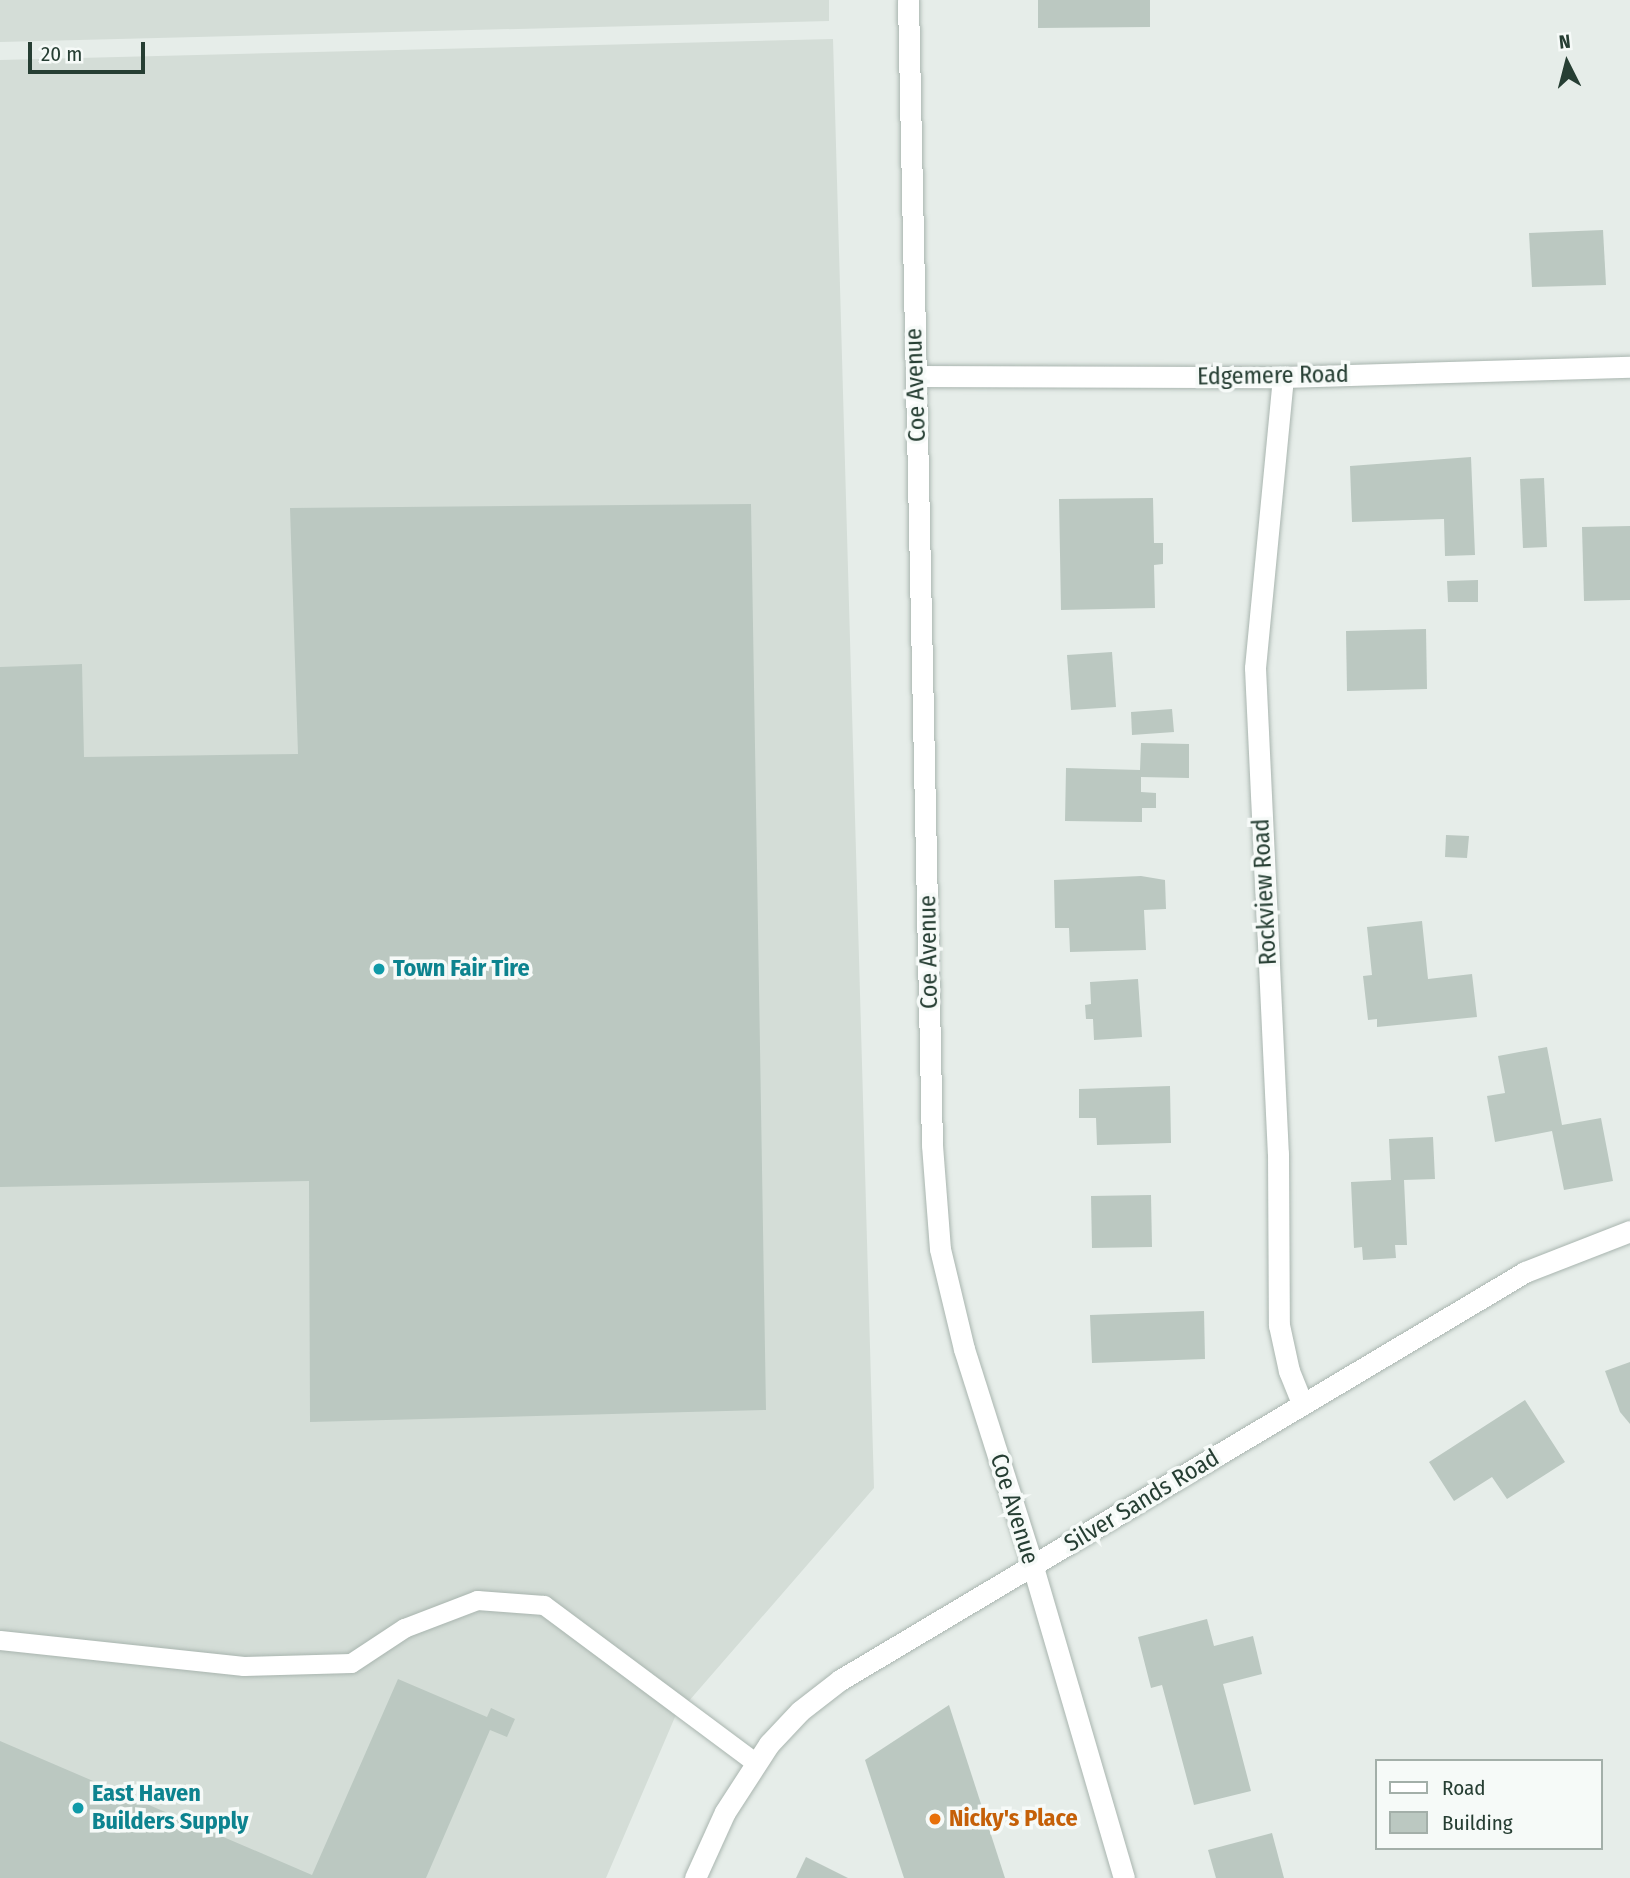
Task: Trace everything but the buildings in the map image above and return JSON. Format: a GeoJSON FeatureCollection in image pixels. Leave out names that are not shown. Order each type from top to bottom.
{"type":"FeatureCollection","features":[{"type":"Feature","properties":{"kind":"main road","name":"Coe Avenue"},"geometry":{"type":"LineString","coordinates":[[908,0],[932,1145],[940,1249],[964,1349],[1124,1878]]}},
{"type":"Feature","properties":{"kind":"main road","name":"Edgemere Road"},"geometry":{"type":"LineString","coordinates":[[916,376],[1283,377],[1630,367]]}},
{"type":"Feature","properties":{"kind":"main road","name":"Rockview Road"},"geometry":{"type":"LineString","coordinates":[[1283,377],[1255,668],[1278,1153],[1279,1325],[1289,1371],[1302,1404]]}},
{"type":"Feature","properties":{"kind":"main road","name":"Silver Sands Road"},"geometry":{"type":"LineString","coordinates":[[695,1878],[725,1812],[756,1763],[800,1711],[840,1680],[1525,1272],[1630,1231]]}},
{"type":"Feature","properties":{"kind":"lane"},"geometry":{"type":"LineString","coordinates":[[0,1640],[244,1666],[351,1663],[404,1628],[477,1600],[544,1605],[756,1763]]}},
{"type":"Feature","properties":{"kind":"shaded area"},"geometry":{"type":"Polygon","coordinates":[[[0,0],[829,0],[829,21],[0,42],[0,0]]]}},
{"type":"Feature","properties":{"kind":"shaded area"},"geometry":{"type":"Polygon","coordinates":[[[833,39],[874,1488],[675,1717],[606,1878],[0,1878],[0,60],[833,39]]]}},
{"type":"Feature","properties":{"kind":"place","name":"Town Fair Tire"},"geometry":{"type":"Point","coordinates":[379,969]}},
{"type":"Feature","properties":{"kind":"place","name":"East Haven Builders Supply"},"geometry":{"type":"Point","coordinates":[78,1808]}},
{"type":"Feature","properties":{"kind":"place","name":"Nicky's Place"},"geometry":{"type":"Point","coordinates":[935,1819]}}]}
